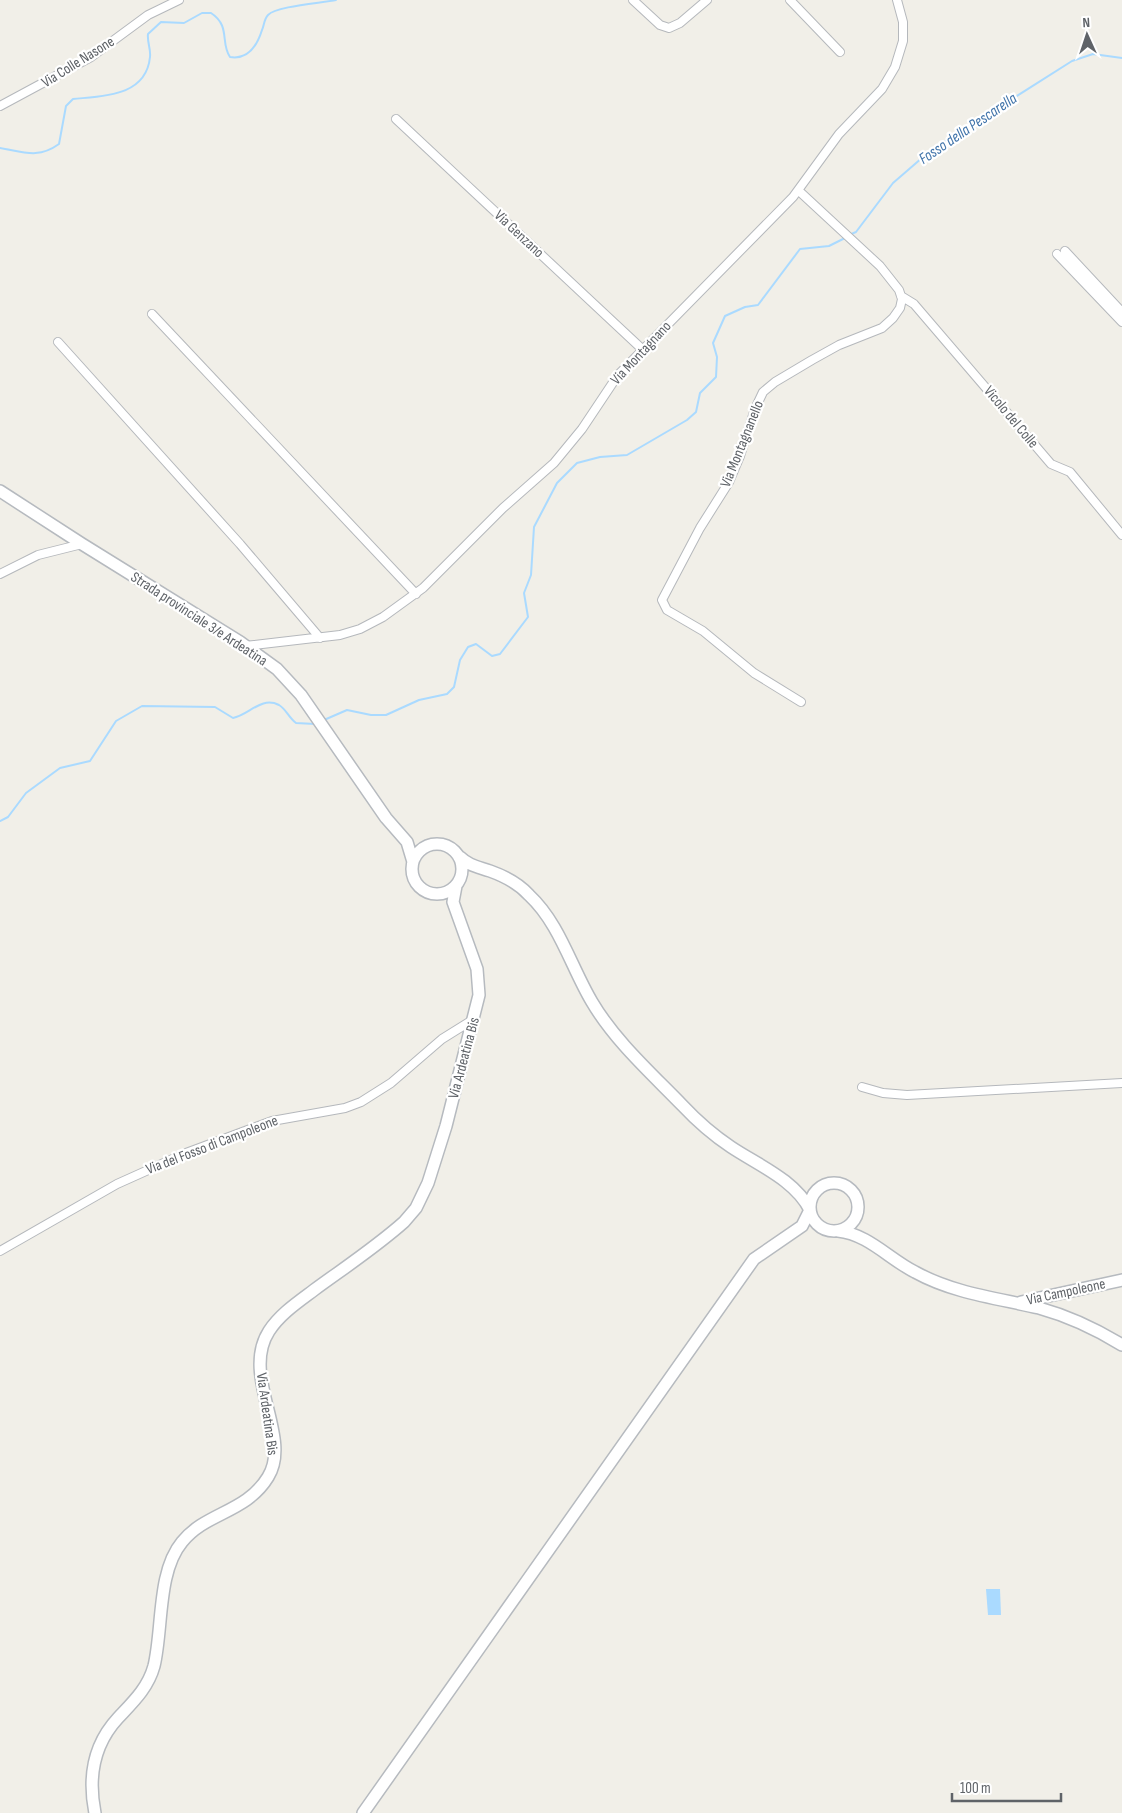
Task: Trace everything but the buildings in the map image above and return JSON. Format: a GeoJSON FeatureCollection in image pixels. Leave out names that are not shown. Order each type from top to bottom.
{"type":"FeatureCollection","features":[{"type":"Feature","properties":{"kind":"street","name":"Via Colle Nasone"},"geometry":{"type":"LineString","coordinates":[[0,106],[91,57],[139,20],[179,0]]}},
{"type":"Feature","properties":{"kind":"street"},"geometry":{"type":"LineString","coordinates":[[633,0],[660,25],[669,28],[680,23],[706,0]]}},
{"type":"Feature","properties":{"kind":"street"},"geometry":{"type":"LineString","coordinates":[[790,0],[840,52]]}},
{"type":"Feature","properties":{"kind":"street","name":"Via Montagnano"},"geometry":{"type":"LineString","coordinates":[[245,646],[320,638],[347,633],[367,626],[416,594],[503,508],[558,459],[582,429],[614,380],[642,349],[799,191],[835,140],[882,89],[895,67],[904,35],[897,0]]}},
{"type":"Feature","properties":{"kind":"street","name":"Via Genzano"},"geometry":{"type":"LineString","coordinates":[[396,119],[642,349]]}},
{"type":"Feature","properties":{"kind":"street"},"geometry":{"type":"LineString","coordinates":[[799,191],[843,234],[880,266],[898,287],[901,296]]}},
{"type":"Feature","properties":{"kind":"street"},"geometry":{"type":"LineString","coordinates":[[1122,312],[1061,253],[1122,322]]}},
{"type":"Feature","properties":{"kind":"street","name":"Vicolo del Colle"},"geometry":{"type":"LineString","coordinates":[[901,296],[914,304],[1051,464],[1071,473],[1122,535]]}},
{"type":"Feature","properties":{"kind":"street","name":"Via Montagnanello"},"geometry":{"type":"LineString","coordinates":[[800,702],[754,673],[703,631],[667,610],[662,604],[662,598],[700,528],[728,484],[762,394],[773,383],[806,363],[839,345],[882,328],[898,312],[902,304],[901,296]]}},
{"type":"Feature","properties":{"kind":"street"},"geometry":{"type":"LineString","coordinates":[[152,314],[416,594]]}},
{"type":"Feature","properties":{"kind":"street"},"geometry":{"type":"LineString","coordinates":[[58,342],[240,544],[320,638]]}},
{"type":"Feature","properties":{"kind":"street","name":"Strada provinciale 3/e Ardeatina"},"geometry":{"type":"LineString","coordinates":[[0,491],[245,646],[284,676],[316,716],[409,846],[412,862]]}},
{"type":"Feature","properties":{"kind":"street"},"geometry":{"type":"LineString","coordinates":[[0,574],[38,555],[82,544]]}},
{"type":"Feature","properties":{"kind":"street"},"geometry":{"type":"LineString","coordinates":[[399,833],[417,844],[444,844],[472,866],[517,884],[537,902],[553,924],[578,978],[607,1023],[682,1105],[719,1138],[784,1180],[803,1198],[820,1227]]}},
{"type":"Feature","properties":{"kind":"street"},"geometry":{"type":"LineString","coordinates":[[431,844],[419,851],[412,862],[412,875],[419,887],[437,895],[451,891],[470,871],[482,869]]}},
{"type":"Feature","properties":{"kind":"street"},"geometry":{"type":"LineString","coordinates":[[459,882],[463,872],[460,857]]}},
{"type":"Feature","properties":{"kind":"street","name":"Via Ardeatina Bis"},"geometry":{"type":"LineString","coordinates":[[454,910],[453,898],[459,882]]}},
{"type":"Feature","properties":{"kind":"street","name":"Via Ardeatina Bis"},"geometry":{"type":"LineString","coordinates":[[95,1813],[91,1780],[96,1754],[108,1730],[140,1695],[149,1679],[155,1660],[166,1586],[175,1552],[183,1540],[201,1525],[249,1500],[261,1487],[271,1471],[275,1449],[260,1368],[262,1348],[267,1334],[289,1309],[397,1227],[416,1208],[426,1189],[474,1019],[480,990],[478,974],[454,910],[447,899],[437,895]]}},
{"type":"Feature","properties":{"kind":"street","name":"Via del Fosso di Campoleone"},"geometry":{"type":"LineString","coordinates":[[0,1251],[117,1184],[186,1153],[272,1121],[337,1110],[362,1102],[391,1083],[442,1039],[474,1019]]}},
{"type":"Feature","properties":{"kind":"street"},"geometry":{"type":"LineString","coordinates":[[862,1087],[904,1095],[1122,1083]]}},
{"type":"Feature","properties":{"kind":"street"},"geometry":{"type":"LineString","coordinates":[[784,1180],[808,1188],[822,1187]]}},
{"type":"Feature","properties":{"kind":"street"},"geometry":{"type":"LineString","coordinates":[[362,1813],[754,1259],[794,1232],[805,1222],[810,1210],[812,1197],[828,1184],[842,1184],[853,1192],[858,1204],[857,1217],[861,1232],[873,1245]]}},
{"type":"Feature","properties":{"kind":"street"},"geometry":{"type":"LineString","coordinates":[[794,1232],[805,1228],[820,1227],[832,1232],[838,1231],[852,1224],[857,1217]]}},
{"type":"Feature","properties":{"kind":"street"},"geometry":{"type":"LineString","coordinates":[[838,1231],[853,1234],[932,1281],[950,1288],[1065,1316],[1122,1345]]}},
{"type":"Feature","properties":{"kind":"street","name":"Via Campoleone"},"geometry":{"type":"LineString","coordinates":[[1010,1302],[1037,1300],[1122,1280]]}},
{"type":"Feature","properties":{"kind":"water"},"geometry":{"type":"Polygon","coordinates":[[[986,1589],[1000,1589],[1001,1615],[988,1615],[986,1589]]]}},
{"type":"Feature","properties":{"kind":"waterway"},"geometry":{"type":"LineString","coordinates":[[0,148],[31,153],[44,152],[51,149],[59,144],[66,106],[73,99],[109,95],[132,87],[147,70],[150,57],[148,34],[161,22],[184,23],[202,13],[211,13],[221,23],[227,52],[230,57],[236,57],[251,51],[260,36],[266,18],[273,12],[290,7],[336,0]]}},
{"type":"Feature","properties":{"kind":"waterway","name":"Fosso della Pescarella"},"geometry":{"type":"LineString","coordinates":[[849,235],[856,232],[893,183],[930,151],[1072,61],[1093,54],[1122,58]]}},
{"type":"Feature","properties":{"kind":"waterway","name":"Fosso della Pescarella"},"geometry":{"type":"LineString","coordinates":[[324,720],[347,710],[371,715],[386,715],[419,700],[447,694],[454,687],[460,660],[468,647],[476,644],[492,656],[500,654],[528,617],[524,593],[531,575],[534,527],[557,483],[577,463],[600,457],[627,455],[687,420],[696,412],[700,393],[716,377],[717,357],[713,343],[725,316],[745,307],[758,305],[800,249],[829,246],[845,238]]}},
{"type":"Feature","properties":{"kind":"waterway","name":"Fosso della Pescarella"},"geometry":{"type":"LineString","coordinates":[[0,821],[8,817],[26,793],[60,768],[90,761],[116,721],[142,706],[215,707],[233,718],[261,704],[273,703],[279,705],[296,723],[315,724]]}}]}
